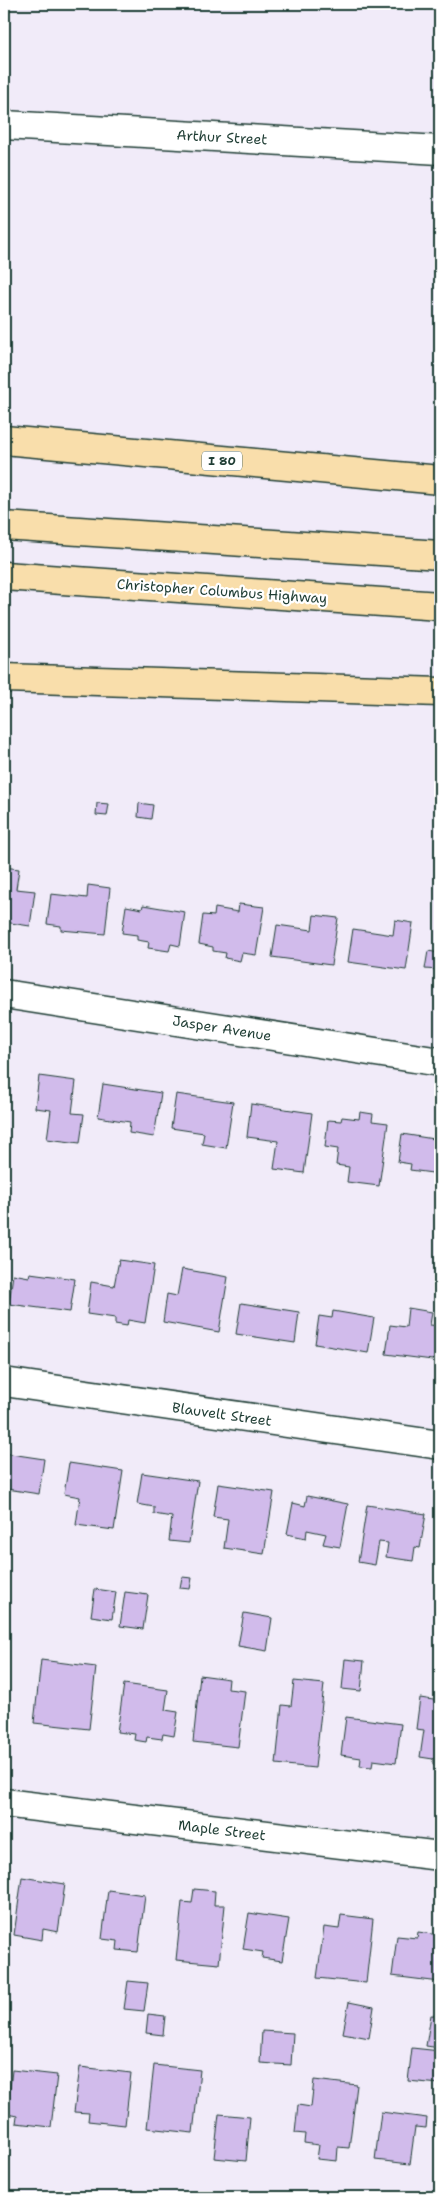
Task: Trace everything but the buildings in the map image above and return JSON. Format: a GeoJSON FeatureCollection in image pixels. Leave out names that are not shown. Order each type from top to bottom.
{"type":"FeatureCollection","features":[{"type":"Feature","properties":{"kind":"highway","name":"I 80"},"geometry":{"type":"LineString","coordinates":[[4,440],[440,480]]}},
{"type":"Feature","properties":{"kind":"highway"},"geometry":{"type":"LineString","coordinates":[[4,526],[440,555]]}},
{"type":"Feature","properties":{"kind":"highway","name":"Christopher Columbus Highway"},"geometry":{"type":"LineString","coordinates":[[4,576],[440,606]]}},
{"type":"Feature","properties":{"kind":"highway"},"geometry":{"type":"LineString","coordinates":[[4,678],[440,692]]}},
{"type":"Feature","properties":{"kind":"street","name":"Arthur Street"},"geometry":{"type":"LineString","coordinates":[[4,125],[440,150]]}},
{"type":"Feature","properties":{"kind":"street","name":"Jasper Avenue"},"geometry":{"type":"LineString","coordinates":[[4,994],[440,1062]]}},
{"type":"Feature","properties":{"kind":"street","name":"Blauvelt Street"},"geometry":{"type":"LineString","coordinates":[[4,1382],[440,1445]]}},
{"type":"Feature","properties":{"kind":"street","name":"Maple Street"},"geometry":{"type":"LineString","coordinates":[[4,1803],[440,1856]]}}]}
